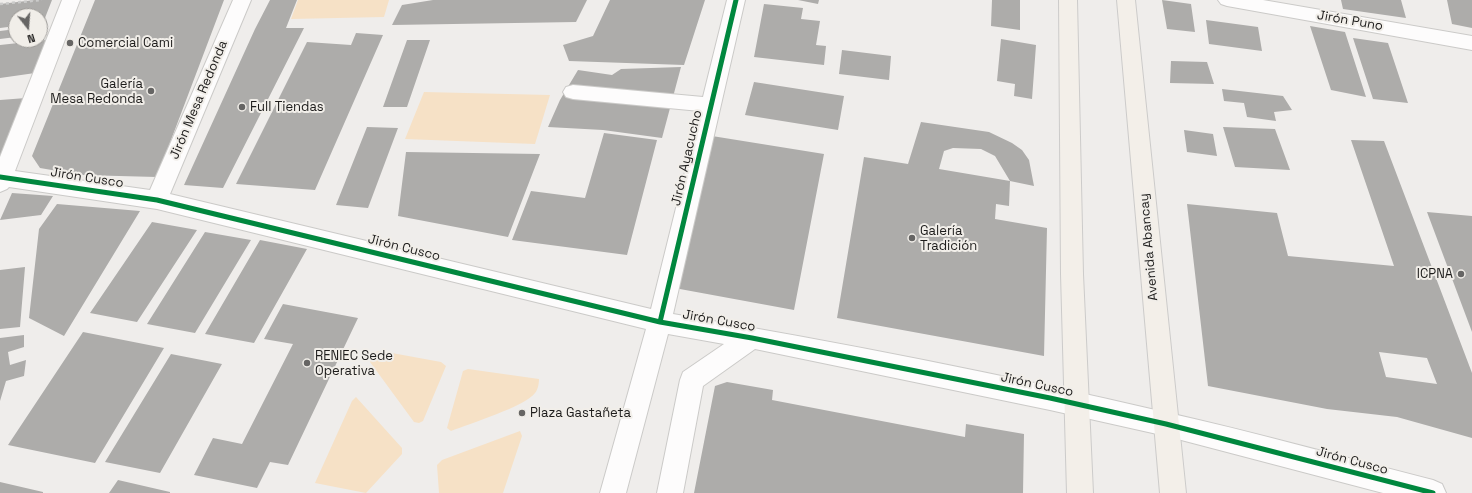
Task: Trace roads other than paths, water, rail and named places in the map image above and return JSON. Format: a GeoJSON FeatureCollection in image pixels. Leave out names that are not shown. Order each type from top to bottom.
{"type":"FeatureCollection","features":[{"type":"Feature","properties":{"kind":"main road"},"geometry":{"type":"LineString","coordinates":[[1068,0],[1072,266],[1080,493]]}},
{"type":"Feature","properties":{"kind":"main road","name":"Avenida Abancay"},"geometry":{"type":"LineString","coordinates":[[1126,0],[1173,493]]}},
{"type":"Feature","properties":{"kind":"street"},"geometry":{"type":"LineString","coordinates":[[1,179],[71,0]]}},
{"type":"Feature","properties":{"kind":"street","name":"Jirón Mesa Redonda"},"geometry":{"type":"LineString","coordinates":[[157,200],[179,145],[242,0]]}},
{"type":"Feature","properties":{"kind":"street","name":"Jirón Ayacucho"},"geometry":{"type":"LineString","coordinates":[[612,493],[660,322],[736,0]]}},
{"type":"Feature","properties":{"kind":"street","name":"Jirón Puno"},"geometry":{"type":"LineString","coordinates":[[1236,1],[1472,43]]}},
{"type":"Feature","properties":{"kind":"street"},"geometry":{"type":"LineString","coordinates":[[573,92],[711,105]]}},
{"type":"Feature","properties":{"kind":"street","name":"Jirón Cusco"},"geometry":{"type":"LineString","coordinates":[[1,179],[157,200],[660,322],[752,338],[1050,398],[1166,424],[1433,493]]}},
{"type":"Feature","properties":{"kind":"street"},"geometry":{"type":"LineString","coordinates":[[670,493],[692,380],[752,338]]}},
{"type":"Feature","properties":{"kind":"place","name":"Comercial Cami"},"geometry":{"type":"Point","coordinates":[70,43]}},
{"type":"Feature","properties":{"kind":"place","name":"Galería Mesa Redonda"},"geometry":{"type":"Point","coordinates":[151,91]}},
{"type":"Feature","properties":{"kind":"place","name":"Full Tiendas"},"geometry":{"type":"Point","coordinates":[242,107]}},
{"type":"Feature","properties":{"kind":"place","name":"Galería Tradición"},"geometry":{"type":"Point","coordinates":[912,238]}},
{"type":"Feature","properties":{"kind":"place","name":"ICPNA"},"geometry":{"type":"Point","coordinates":[1461,274]}},
{"type":"Feature","properties":{"kind":"place","name":"RENIEC Sede Operativa"},"geometry":{"type":"Point","coordinates":[307,363]}},
{"type":"Feature","properties":{"kind":"place","name":"Plaza Gastañeta"},"geometry":{"type":"Point","coordinates":[522,413]}}]}
